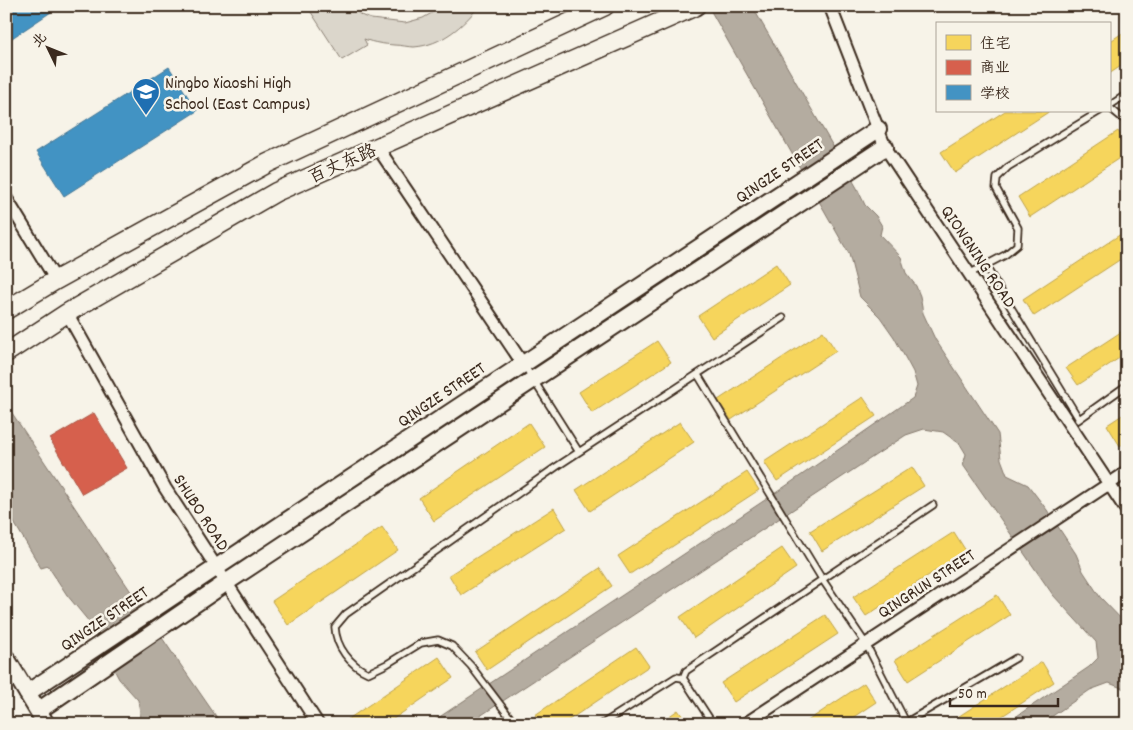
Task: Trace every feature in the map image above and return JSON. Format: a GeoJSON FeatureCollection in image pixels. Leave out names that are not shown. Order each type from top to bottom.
{"type":"FeatureCollection","features":[{"type":"Feature","properties":{"kind":"main road","name":"百丈东路"},"geometry":{"type":"LineString","coordinates":[[6,310],[56,280],[268,163],[605,6]]}},
{"type":"Feature","properties":{"kind":"main road","name":"百丈东路"},"geometry":{"type":"LineString","coordinates":[[6,353],[67,313],[276,192],[696,6]]}},
{"type":"Feature","properties":{"kind":"street","name":"QIONGNING ROAD"},"geometry":{"type":"LineString","coordinates":[[830,6],[886,147],[969,274],[1074,422],[1109,484],[1127,510]]}},
{"type":"Feature","properties":{"kind":"street","name":"QINGZE STREET"},"geometry":{"type":"LineString","coordinates":[[27,693],[878,129]]}},
{"type":"Feature","properties":{"kind":"street"},"geometry":{"type":"LineString","coordinates":[[6,658],[42,717],[227,582],[886,147]]}},
{"type":"Feature","properties":{"kind":"street"},"geometry":{"type":"LineString","coordinates":[[378,148],[523,364]]}},
{"type":"Feature","properties":{"kind":"street"},"geometry":{"type":"LineString","coordinates":[[6,198],[56,280]]}},
{"type":"Feature","properties":{"kind":"street","name":"SHUBO ROAD"},"geometry":{"type":"LineString","coordinates":[[67,313],[165,488],[318,724]]}},
{"type":"Feature","properties":{"kind":"street","name":"QINGRUN STREET"},"geometry":{"type":"LineString","coordinates":[[744,724],[1127,472]]}},
{"type":"Feature","properties":{"kind":"lane"},"geometry":{"type":"LineString","coordinates":[[1110,105],[1127,94]]}},
{"type":"Feature","properties":{"kind":"lane"},"geometry":{"type":"LineString","coordinates":[[1110,107],[1127,122]]}},
{"type":"Feature","properties":{"kind":"lane"},"geometry":{"type":"LineString","coordinates":[[969,274],[1005,255],[1017,245],[1018,228],[996,188],[997,178],[1008,167],[1098,112]]}},
{"type":"Feature","properties":{"kind":"lane"},"geometry":{"type":"LineString","coordinates":[[985,265],[1074,422],[1127,386]]}},
{"type":"Feature","properties":{"kind":"lane"},"geometry":{"type":"LineString","coordinates":[[515,724],[471,666],[452,646],[438,640],[421,644],[368,673],[358,669],[346,656],[336,636],[335,627],[346,614],[556,467],[783,318]]}},
{"type":"Feature","properties":{"kind":"lane"},"geometry":{"type":"LineString","coordinates":[[523,364],[579,452]]}},
{"type":"Feature","properties":{"kind":"lane"},"geometry":{"type":"LineString","coordinates":[[698,375],[822,580],[866,644],[905,723],[1016,658]]}},
{"type":"Feature","properties":{"kind":"lane"},"geometry":{"type":"LineString","coordinates":[[683,678],[686,671],[933,505]]}},
{"type":"Feature","properties":{"kind":"lane"},"geometry":{"type":"LineString","coordinates":[[602,724],[676,677],[683,678],[713,724]]}},
{"type":"Feature","properties":{"kind":"shaded area"},"geometry":{"type":"Polygon","coordinates":[[[307,6],[347,6],[371,19],[405,23],[423,18],[444,6],[479,6],[459,27],[434,43],[412,47],[364,39],[367,45],[342,60],[307,6]]]}},
{"type":"Feature","properties":{"kind":"shaded area"},"geometry":{"type":"Polygon","coordinates":[[[708,6],[752,6],[865,205],[876,216],[882,226],[880,235],[901,257],[906,273],[916,286],[923,313],[935,339],[998,434],[1001,459],[1007,475],[1028,485],[1076,554],[1083,571],[1100,597],[1127,625],[1127,690],[1109,683],[1090,690],[1041,724],[1005,724],[1089,667],[1098,658],[1096,642],[1053,595],[963,465],[966,454],[960,444],[943,432],[924,429],[906,435],[468,724],[429,724],[780,490],[913,398],[917,386],[913,372],[894,337],[880,317],[860,297],[849,254],[708,6]]]}},
{"type":"Feature","properties":{"kind":"shaded area"},"geometry":{"type":"Polygon","coordinates":[[[6,404],[220,722],[218,724],[139,723],[138,700],[119,679],[90,623],[67,595],[48,566],[41,568],[6,509],[6,404]]]}},
{"type":"Feature","properties":{"kind":"building: 住宅"},"geometry":{"type":"Polygon","coordinates":[[[1127,30],[1127,62],[1110,73],[1110,41],[1127,30]]]}},
{"type":"Feature","properties":{"kind":"building: 住宅"},"geometry":{"type":"Polygon","coordinates":[[[1003,112],[1048,112],[955,173],[941,152],[1003,112]]]}},
{"type":"Feature","properties":{"kind":"building: 住宅"},"geometry":{"type":"Polygon","coordinates":[[[1118,131],[1127,144],[1127,153],[1030,217],[1018,197],[1118,131]]]}},
{"type":"Feature","properties":{"kind":"building: 住宅"},"geometry":{"type":"Polygon","coordinates":[[[1127,230],[1127,255],[1034,316],[1023,299],[1127,230]]]}},
{"type":"Feature","properties":{"kind":"building: 住宅"},"geometry":{"type":"Polygon","coordinates":[[[776,264],[790,285],[712,337],[698,316],[776,264]]]}},
{"type":"Feature","properties":{"kind":"building: 住宅"},"geometry":{"type":"Polygon","coordinates":[[[1127,328],[1127,353],[1078,385],[1066,368],[1127,328]]]}},
{"type":"Feature","properties":{"kind":"building: 住宅"},"geometry":{"type":"Polygon","coordinates":[[[823,331],[836,351],[731,420],[718,400],[823,331]]]}},
{"type":"Feature","properties":{"kind":"building: 住宅"},"geometry":{"type":"Polygon","coordinates":[[[657,341],[671,362],[592,413],[579,392],[657,341]]]}},
{"type":"Feature","properties":{"kind":"building: 住宅"},"geometry":{"type":"Polygon","coordinates":[[[863,397],[876,416],[777,481],[764,462],[863,397]]]}},
{"type":"Feature","properties":{"kind":"building: 住宅"},"geometry":{"type":"Polygon","coordinates":[[[1127,412],[1127,441],[1120,446],[1107,425],[1127,412]]]}},
{"type":"Feature","properties":{"kind":"building: 住宅"},"geometry":{"type":"Polygon","coordinates":[[[680,422],[694,442],[590,511],[576,490],[680,422]]]}},
{"type":"Feature","properties":{"kind":"building: 住宅"},"geometry":{"type":"Polygon","coordinates":[[[529,423],[545,447],[434,521],[419,498],[529,423]]]}},
{"type":"Feature","properties":{"kind":"building: 住宅"},"geometry":{"type":"Polygon","coordinates":[[[912,467],[924,486],[822,551],[810,531],[912,467]]]}},
{"type":"Feature","properties":{"kind":"building: 住宅"},"geometry":{"type":"Polygon","coordinates":[[[747,472],[759,490],[630,574],[618,556],[747,472]]]}},
{"type":"Feature","properties":{"kind":"building: 住宅"},"geometry":{"type":"Polygon","coordinates":[[[554,508],[566,528],[461,595],[449,575],[554,508]]]}},
{"type":"Feature","properties":{"kind":"building: 住宅"},"geometry":{"type":"Polygon","coordinates":[[[382,527],[398,550],[288,625],[272,601],[382,527]]]}},
{"type":"Feature","properties":{"kind":"building: 住宅"},"geometry":{"type":"Polygon","coordinates":[[[954,532],[966,551],[866,616],[853,597],[954,532]]]}},
{"type":"Feature","properties":{"kind":"building: 住宅"},"geometry":{"type":"Polygon","coordinates":[[[782,548],[796,568],[694,638],[680,617],[782,548]]]}},
{"type":"Feature","properties":{"kind":"building: 住宅"},"geometry":{"type":"Polygon","coordinates":[[[600,568],[612,586],[487,670],[475,652],[600,568]]]}},
{"type":"Feature","properties":{"kind":"building: 住宅"},"geometry":{"type":"Polygon","coordinates":[[[997,595],[1010,615],[908,681],[895,660],[997,595]]]}},
{"type":"Feature","properties":{"kind":"building: 住宅"},"geometry":{"type":"Polygon","coordinates":[[[825,615],[838,634],[734,702],[721,683],[825,615]]]}},
{"type":"Feature","properties":{"kind":"building: 住宅"},"geometry":{"type":"Polygon","coordinates":[[[636,647],[649,666],[563,724],[540,724],[535,715],[636,647]]]}},
{"type":"Feature","properties":{"kind":"building: 住宅"},"geometry":{"type":"Polygon","coordinates":[[[439,657],[453,678],[386,724],[350,724],[347,720],[439,657]]]}},
{"type":"Feature","properties":{"kind":"building: 住宅"},"geometry":{"type":"Polygon","coordinates":[[[1042,662],[1054,682],[990,724],[947,724],[1042,662]]]}},
{"type":"Feature","properties":{"kind":"building: 住宅"},"geometry":{"type":"Polygon","coordinates":[[[864,683],[876,702],[843,724],[803,724],[864,683]]]}},
{"type":"Feature","properties":{"kind":"building: 住宅"},"geometry":{"type":"Polygon","coordinates":[[[678,710],[688,724],[658,724],[678,710]]]}},
{"type":"Feature","properties":{"kind":"building: 商业"},"geometry":{"type":"Polygon","coordinates":[[[94,413],[127,468],[82,494],[50,439],[94,413]]]}},
{"type":"Feature","properties":{"kind":"building: 学校"},"geometry":{"type":"Polygon","coordinates":[[[6,6],[60,6],[6,42],[6,6]]]}},
{"type":"Feature","properties":{"kind":"building: 学校"},"geometry":{"type":"Polygon","coordinates":[[[169,67],[197,111],[64,196],[36,152],[169,67]]]}},
{"type":"Feature","properties":{"kind":"place","name":"Ningbo Xiaoshi High School (East Campus)"},"geometry":{"type":"Point","coordinates":[146,116]}}]}
